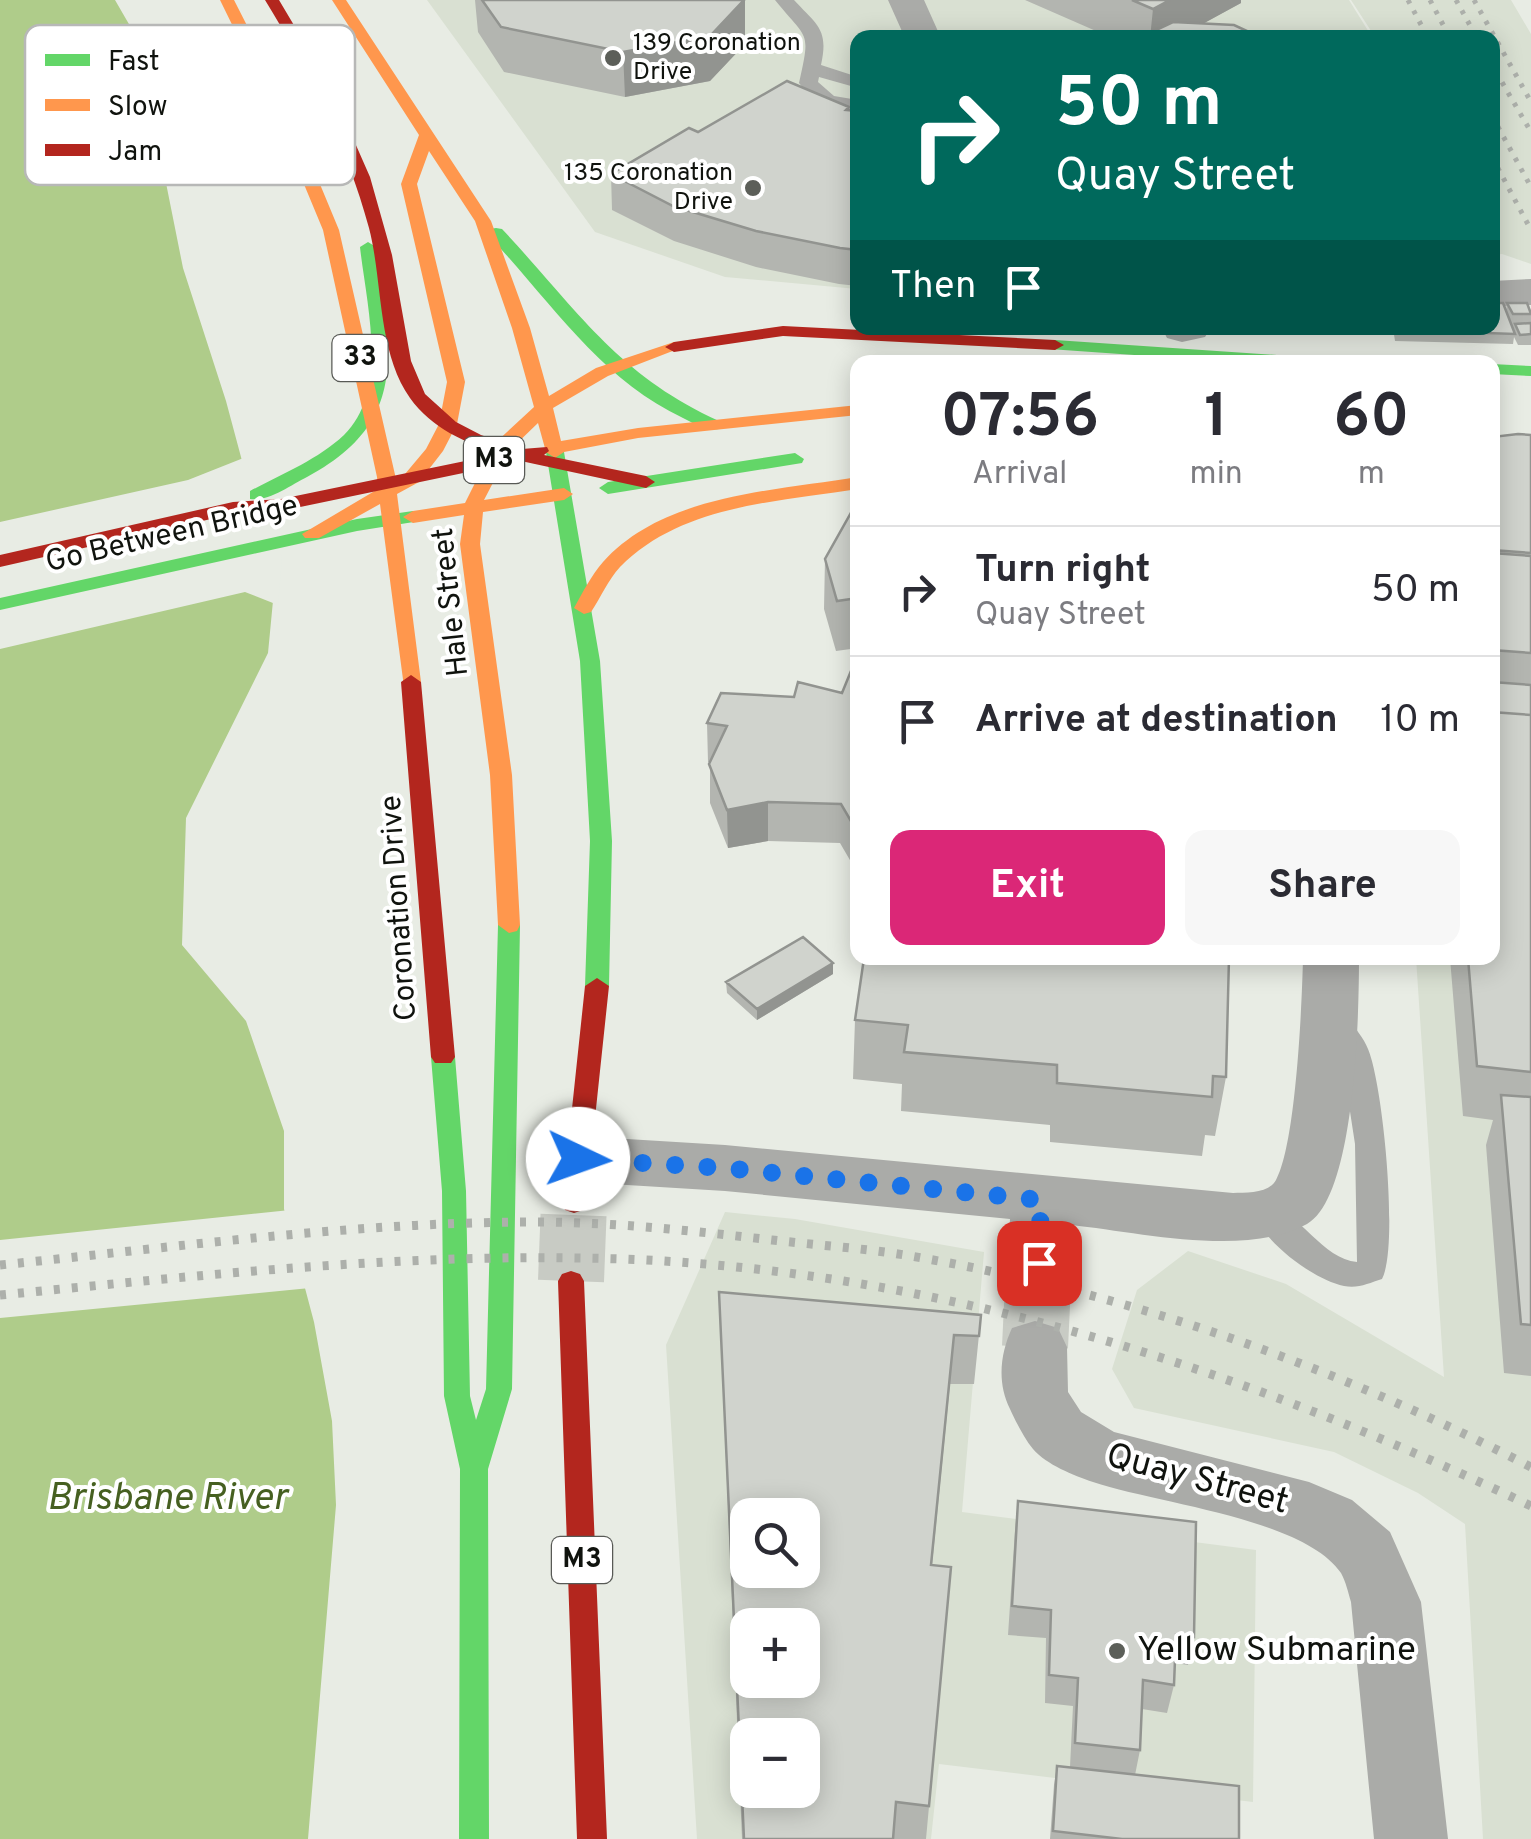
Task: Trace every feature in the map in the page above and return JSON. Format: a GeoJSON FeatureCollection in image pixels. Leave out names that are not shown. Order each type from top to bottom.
{"type":"FeatureCollection","features":[{"type":"Feature","properties":{"kind":"main road","name":"Coronation Drive"},"geometry":{"type":"LineString","coordinates":[[227,0],[240,25]]}},
{"type":"Feature","properties":{"kind":"main road"},"geometry":{"type":"LineString","coordinates":[[272,0],[288,25]]}},
{"type":"Feature","properties":{"kind":"main road"},"geometry":{"type":"LineString","coordinates":[[339,0],[483,221],[521,328],[557,456],[584,608],[601,841],[598,981],[576,1181]]}},
{"type":"Feature","properties":{"kind":"main road"},"geometry":{"type":"LineString","coordinates":[[312,534],[412,478],[434,452],[448,424],[456,382],[409,184],[428,132]]}},
{"type":"Feature","properties":{"kind":"main road"},"geometry":{"type":"LineString","coordinates":[[355,164],[387,269],[405,369],[418,399],[448,424],[528,454]]}},
{"type":"Feature","properties":{"kind":"main road","name":"Coronation Drive"},"geometry":{"type":"LineString","coordinates":[[312,185],[330,230],[386,477],[418,737],[454,1192],[457,1396],[474,1470],[474,1839]]}},
{"type":"Feature","properties":{"kind":"main road"},"geometry":{"type":"LineString","coordinates":[[233,508],[332,450],[357,431],[369,415],[378,382],[364,187]]}},
{"type":"Feature","properties":{"kind":"main road"},"geometry":{"type":"LineString","coordinates":[[483,221],[530,266],[632,382],[670,408],[713,425]]}},
{"type":"Feature","properties":{"kind":"main road","name":"Hale Street"},"geometry":{"type":"LineString","coordinates":[[474,1470],[499,1388],[509,925],[492,704],[470,544],[475,498],[484,474],[512,434],[565,392],[642,356],[706,340],[813,331],[850,333]]}},
{"type":"Feature","properties":{"kind":"main road","name":"Hale Street"},"geometry":{"type":"LineString","coordinates":[[896,335],[1204,355]]}},
{"type":"Feature","properties":{"kind":"main road"},"geometry":{"type":"LineString","coordinates":[[959,338],[1027,335]]}},
{"type":"Feature","properties":{"kind":"main road"},"geometry":{"type":"LineString","coordinates":[[1500,369],[1531,371]]}},
{"type":"Feature","properties":{"kind":"main road","name":"Go Between Bridge"},"geometry":{"type":"LineString","coordinates":[[0,562],[233,508],[281,505],[528,454],[557,456],[713,425],[850,411]]}},
{"type":"Feature","properties":{"kind":"main road","name":"Go Between Bridge"},"geometry":{"type":"LineString","coordinates":[[0,604],[357,525],[820,455]]}},
{"type":"Feature","properties":{"kind":"main road"},"geometry":{"type":"LineString","coordinates":[[557,456],[646,482]]}},
{"type":"Feature","properties":{"kind":"main road"},"geometry":{"type":"LineString","coordinates":[[584,608],[616,560],[658,532],[716,512],[850,485]]}},
{"type":"Feature","properties":{"kind":"main road","name":"M3"},"geometry":{"type":"LineString","coordinates":[[571,1281],[592,1839]]}},
{"type":"Feature","properties":{"kind":"street"},"geometry":{"type":"LineString","coordinates":[[906,0],[919,30]]}},
{"type":"Feature","properties":{"kind":"street"},"geometry":{"type":"LineString","coordinates":[[1500,294],[1531,292]]}},
{"type":"Feature","properties":{"kind":"street"},"geometry":{"type":"LineString","coordinates":[[576,1181],[725,1168],[1041,1200],[1233,1216],[1268,1215],[1296,1200],[1308,1181],[1329,984]]}},
{"type":"Feature","properties":{"kind":"street"},"geometry":{"type":"LineString","coordinates":[[1039,1263],[1041,1200]]}},
{"type":"Feature","properties":{"kind":"street","name":"Quay Street"},"geometry":{"type":"LineString","coordinates":[[1034,1347],[1038,1403],[1054,1428],[1075,1443],[1137,1469],[1260,1493],[1312,1511],[1340,1527],[1362,1548],[1378,1575],[1386,1602],[1411,1839]]}},
{"type":"Feature","properties":{"kind":"lane"},"geometry":{"type":"LineString","coordinates":[[784,0],[814,32],[817,43],[807,80],[817,94],[849,106]]}},
{"type":"Feature","properties":{"kind":"lane"},"geometry":{"type":"LineString","coordinates":[[811,68],[850,81]]}},
{"type":"Feature","properties":{"kind":"lane"},"geometry":{"type":"LineString","coordinates":[[817,94],[850,86]]}},
{"type":"Feature","properties":{"kind":"lane"},"geometry":{"type":"LineString","coordinates":[[1268,1215],[1337,1272],[1360,1276],[1371,1270],[1374,1258],[1370,1144],[1355,1051],[1329,984]]}},
{"type":"Feature","properties":{"kind":"shaded area"},"geometry":{"type":"Polygon","coordinates":[[[427,0],[1349,0],[1368,30],[850,30],[850,288],[725,277],[595,232],[427,0]]]}},
{"type":"Feature","properties":{"kind":"shaded area"},"geometry":{"type":"Polygon","coordinates":[[[1351,0],[1511,0],[1531,34],[1531,264],[1500,254],[1500,30],[1370,30],[1351,0]]]}},
{"type":"Feature","properties":{"kind":"shaded area"},"geometry":{"type":"Polygon","coordinates":[[[1531,900],[1531,1839],[1483,1839],[1465,1524],[1418,1493],[1334,1452],[1134,1408],[1112,1369],[1137,1290],[1188,1251],[1286,1284],[1444,1377],[1416,965],[1500,965],[1500,946],[1531,900]]]}},
{"type":"Feature","properties":{"kind":"shaded area"},"geometry":{"type":"Polygon","coordinates":[[[725,1212],[795,1219],[984,1252],[962,1512],[1256,1550],[1253,1802],[939,1764],[931,1839],[697,1839],[666,1345],[725,1212]]]}},
{"type":"Feature","properties":{"kind":"water","name":"Brisbane River"},"geometry":{"type":"Polygon","coordinates":[[[0,0],[115,0],[129,25],[25,25],[25,185],[166,185],[183,268],[226,401],[256,513],[277,559],[268,653],[186,818],[182,945],[246,1021],[284,1131],[284,1209],[314,1322],[332,1421],[336,1505],[308,1839],[0,1839],[0,0]]]}},
{"type":"Feature","properties":{"kind":"pier"},"geometry":{"type":"Polygon","coordinates":[[[246,457],[261,512],[282,557],[278,605],[245,592],[0,649],[0,522],[188,480],[246,457]]]}},
{"type":"Feature","properties":{"kind":"pier"},"geometry":{"type":"Polygon","coordinates":[[[290,1210],[310,1288],[0,1318],[0,1240],[290,1210]]]}},
{"type":"Feature","properties":{"kind":"building"},"geometry":{"type":"Polygon","coordinates":[[[482,0],[744,0],[710,36],[623,52],[501,27],[482,0]]]}},
{"type":"Feature","properties":{"kind":"building"},"geometry":{"type":"Polygon","coordinates":[[[1132,0],[1170,0],[1153,9],[1132,0]]]}},
{"type":"Feature","properties":{"kind":"building"},"geometry":{"type":"Polygon","coordinates":[[[1173,22],[1234,25],[1245,30],[1156,30],[1173,22]]]}},
{"type":"Feature","properties":{"kind":"building","name":"135 Coronation Drive"},"geometry":{"type":"Polygon","coordinates":[[[787,81],[849,107],[846,110],[850,110],[850,249],[756,231],[673,206],[611,174],[689,128],[698,132],[787,81]]]}},
{"type":"Feature","properties":{"kind":"building"},"geometry":{"type":"Polygon","coordinates":[[[1500,303],[1503,303],[1515,334],[1500,333],[1500,303]]]}},
{"type":"Feature","properties":{"kind":"building"},"geometry":{"type":"Polygon","coordinates":[[[1507,303],[1527,303],[1531,314],[1513,314],[1507,303]]]}},
{"type":"Feature","properties":{"kind":"building"},"geometry":{"type":"Polygon","coordinates":[[[1531,323],[1531,334],[1520,335],[1515,324],[1531,323]]]}},
{"type":"Feature","properties":{"kind":"building"},"geometry":{"type":"Polygon","coordinates":[[[1531,435],[1531,553],[1500,551],[1500,436],[1531,435]]]}},
{"type":"Feature","properties":{"kind":"building"},"geometry":{"type":"Polygon","coordinates":[[[850,514],[850,599],[837,601],[825,559],[850,514]]]}},
{"type":"Feature","properties":{"kind":"building"},"geometry":{"type":"Polygon","coordinates":[[[1500,554],[1531,556],[1531,653],[1500,651],[1500,554]]]}},
{"type":"Feature","properties":{"kind":"building"},"geometry":{"type":"Polygon","coordinates":[[[850,673],[850,819],[841,804],[768,802],[727,810],[709,764],[727,726],[707,723],[721,693],[794,697],[798,682],[842,693],[850,673]]]}},
{"type":"Feature","properties":{"kind":"building"},"geometry":{"type":"Polygon","coordinates":[[[1500,683],[1531,685],[1531,715],[1500,713],[1500,683]]]}},
{"type":"Feature","properties":{"kind":"building"},"geometry":{"type":"Polygon","coordinates":[[[1500,713],[1531,715],[1531,1072],[1477,1066],[1469,965],[1500,965],[1500,713]]]}},
{"type":"Feature","properties":{"kind":"building"},"geometry":{"type":"Polygon","coordinates":[[[803,937],[833,963],[757,1009],[726,982],[803,937]]]}},
{"type":"Feature","properties":{"kind":"building"},"geometry":{"type":"Polygon","coordinates":[[[863,965],[1229,965],[1226,1077],[1213,1076],[1212,1097],[1057,1083],[1057,1065],[904,1052],[908,1025],[855,1020],[863,965]]]}},
{"type":"Feature","properties":{"kind":"building"},"geometry":{"type":"Polygon","coordinates":[[[1501,1095],[1531,1097],[1531,1325],[1521,1324],[1501,1095]]]}},
{"type":"Feature","properties":{"kind":"building"},"geometry":{"type":"Polygon","coordinates":[[[719,1292],[981,1315],[979,1336],[954,1335],[931,1565],[951,1567],[929,1806],[896,1802],[893,1839],[744,1839],[743,1808],[820,1808],[820,1718],[738,1718],[738,1698],[820,1698],[820,1608],[733,1608],[733,1588],[820,1588],[820,1498],[730,1498],[730,1533],[719,1292]]]}},
{"type":"Feature","properties":{"kind":"building","name":"Yellow Submarine"},"geometry":{"type":"Polygon","coordinates":[[[1018,1501],[1196,1522],[1194,1637],[1176,1635],[1174,1685],[1143,1680],[1140,1750],[1075,1743],[1078,1678],[1049,1675],[1051,1610],[1012,1606],[1018,1501]]]}},
{"type":"Feature","properties":{"kind":"building"},"geometry":{"type":"Polygon","coordinates":[[[1057,1766],[1239,1786],[1239,1839],[1122,1839],[1053,1831],[1057,1766]]]}},
{"type":"Feature","properties":{"kind":"tunnel"},"geometry":{"type":"LineString","coordinates":[[571,1281],[574,1203]]}},
{"type":"Feature","properties":{"kind":"tunnel"},"geometry":{"type":"LineString","coordinates":[[1035,1347],[1039,1263]]}},
{"type":"Feature","properties":{"kind":"railway"},"geometry":{"type":"LineString","coordinates":[[1408,0],[1424,30]]}},
{"type":"Feature","properties":{"kind":"railway"},"geometry":{"type":"LineString","coordinates":[[1430,0],[1446,30]]}},
{"type":"Feature","properties":{"kind":"railway"},"geometry":{"type":"LineString","coordinates":[[1456,0],[1473,30]]}},
{"type":"Feature","properties":{"kind":"railway"},"geometry":{"type":"LineString","coordinates":[[1474,0],[1491,30]]}},
{"type":"Feature","properties":{"kind":"railway"},"geometry":{"type":"LineString","coordinates":[[1500,47],[1531,102]]}},
{"type":"Feature","properties":{"kind":"railway"},"geometry":{"type":"LineString","coordinates":[[1500,79],[1531,132]]}},
{"type":"Feature","properties":{"kind":"railway"},"geometry":{"type":"LineString","coordinates":[[1500,131],[1531,187]]}},
{"type":"Feature","properties":{"kind":"railway"},"geometry":{"type":"LineString","coordinates":[[1500,172],[1531,230]]}},
{"type":"Feature","properties":{"kind":"railway"},"geometry":{"type":"LineString","coordinates":[[0,1265],[334,1231],[535,1222],[654,1228],[888,1253],[1068,1289],[1148,1311],[1381,1396],[1531,1467]]}},
{"type":"Feature","properties":{"kind":"railway"},"geometry":{"type":"LineString","coordinates":[[0,1295],[323,1266],[484,1258],[646,1260],[762,1270],[876,1286],[1100,1339],[1319,1414],[1531,1506]]}},
{"type":"Feature","properties":{"kind":"traffic: fast"},"geometry":{"type":"LineString","coordinates":[[496,233],[617,366],[676,408],[713,425]]}},
{"type":"Feature","properties":{"kind":"traffic: fast"},"geometry":{"type":"LineString","coordinates":[[257,495],[338,449],[360,428],[370,411],[376,390],[378,341],[368,247]]}},
{"type":"Feature","properties":{"kind":"traffic: fast"},"geometry":{"type":"LineString","coordinates":[[1055,345],[1202,355]]}},
{"type":"Feature","properties":{"kind":"traffic: fast"},"geometry":{"type":"LineString","coordinates":[[1500,369],[1531,371]]}},
{"type":"Feature","properties":{"kind":"traffic: fast"},"geometry":{"type":"LineString","coordinates":[[555,452],[590,661],[601,841],[597,986]]}},
{"type":"Feature","properties":{"kind":"traffic: fast"},"geometry":{"type":"LineString","coordinates":[[608,488],[795,459]]}},
{"type":"Feature","properties":{"kind":"traffic: fast"},"geometry":{"type":"LineString","coordinates":[[0,604],[357,525],[413,517]]}},
{"type":"Feature","properties":{"kind":"traffic: fast"},"geometry":{"type":"LineString","coordinates":[[475,1467],[499,1389],[509,925]]}},
{"type":"Feature","properties":{"kind":"traffic: fast"},"geometry":{"type":"LineString","coordinates":[[443,1057],[454,1191],[457,1396],[474,1469],[474,1839]]}},
{"type":"Feature","properties":{"kind":"traffic: slow"},"geometry":{"type":"LineString","coordinates":[[227,0],[240,25]]}},
{"type":"Feature","properties":{"kind":"traffic: slow"},"geometry":{"type":"LineString","coordinates":[[339,0],[483,221],[521,328],[555,452]]}},
{"type":"Feature","properties":{"kind":"traffic: slow"},"geometry":{"type":"LineString","coordinates":[[312,534],[412,478],[434,451],[448,424],[456,382],[409,184],[428,132]]}},
{"type":"Feature","properties":{"kind":"traffic: slow"},"geometry":{"type":"LineString","coordinates":[[312,185],[331,230],[386,477],[411,682]]}},
{"type":"Feature","properties":{"kind":"traffic: slow"},"geometry":{"type":"LineString","coordinates":[[509,925],[501,775],[470,544],[475,497],[502,447],[547,404],[602,372],[674,347]]}},
{"type":"Feature","properties":{"kind":"traffic: slow"},"geometry":{"type":"LineString","coordinates":[[555,448],[638,433],[850,411]]}},
{"type":"Feature","properties":{"kind":"traffic: slow"},"geometry":{"type":"LineString","coordinates":[[584,608],[613,563],[637,542],[665,526],[728,505],[850,484]]}},
{"type":"Feature","properties":{"kind":"traffic: slow"},"geometry":{"type":"LineString","coordinates":[[413,517],[564,494]]}},
{"type":"Feature","properties":{"kind":"traffic: jam"},"geometry":{"type":"LineString","coordinates":[[272,0],[287,25]]}},
{"type":"Feature","properties":{"kind":"traffic: jam"},"geometry":{"type":"LineString","coordinates":[[355,159],[384,255],[402,361],[408,379],[429,410],[449,425],[502,449],[646,482]]}},
{"type":"Feature","properties":{"kind":"traffic: jam"},"geometry":{"type":"LineString","coordinates":[[674,347],[783,331],[850,334]]}},
{"type":"Feature","properties":{"kind":"traffic: jam"},"geometry":{"type":"LineString","coordinates":[[861,335],[1055,345]]}},
{"type":"Feature","properties":{"kind":"traffic: jam"},"geometry":{"type":"LineString","coordinates":[[0,561],[233,508],[281,505],[540,451]]}},
{"type":"Feature","properties":{"kind":"traffic: jam"},"geometry":{"type":"LineString","coordinates":[[411,682],[443,1057]]}},
{"type":"Feature","properties":{"kind":"traffic: jam"},"geometry":{"type":"LineString","coordinates":[[574,1203],[597,986]]}},
{"type":"Feature","properties":{"kind":"traffic: jam"},"geometry":{"type":"LineString","coordinates":[[571,1281],[592,1839]]}},
{"type":"Feature","properties":{"kind":"place","name":"139 Coronation Drive"},"geometry":{"type":"Point","coordinates":[613,58]}},
{"type":"Feature","properties":{"kind":"place","name":"135 Coronation Drive"},"geometry":{"type":"Point","coordinates":[753,188]}},
{"type":"Feature","properties":{"kind":"place","name":"Yellow Submarine"},"geometry":{"type":"Point","coordinates":[1117,1651]}},
{"type":"Feature","properties":{"kind":"route"},"geometry":{"type":"LineString","coordinates":[[578,1159],[725,1168],[1041,1200],[1039,1263]]}}]}
